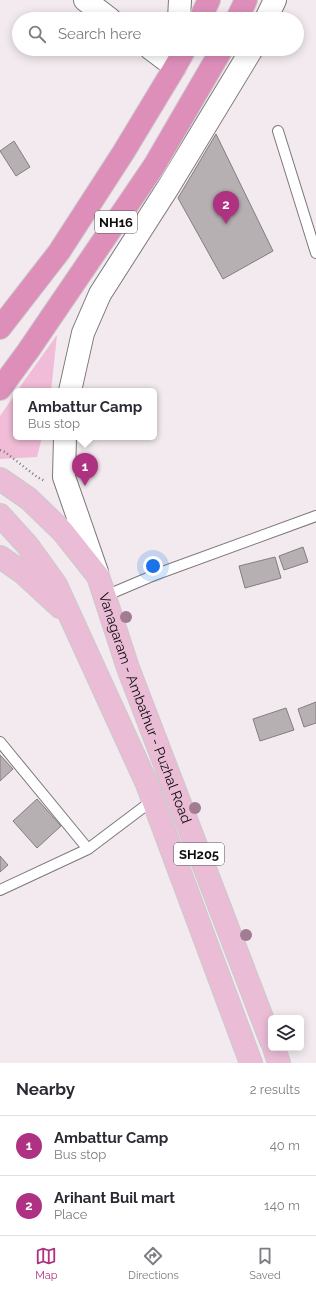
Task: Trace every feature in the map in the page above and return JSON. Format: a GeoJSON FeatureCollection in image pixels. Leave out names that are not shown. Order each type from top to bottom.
{"type":"FeatureCollection","features":[{"type":"Feature","properties":{"kind":"highway"},"geometry":{"type":"LineString","coordinates":[[203,12],[209,0]]}},
{"type":"Feature","properties":{"kind":"highway"},"geometry":{"type":"LineString","coordinates":[[240,12],[246,0]]}},
{"type":"Feature","properties":{"kind":"highway","name":"NH16"},"geometry":{"type":"LineString","coordinates":[[0,328],[59,252],[123,153],[178,56]]}},
{"type":"Feature","properties":{"kind":"highway","name":"NH16"},"geometry":{"type":"LineString","coordinates":[[0,389],[28,351],[154,166],[218,56]]}},
{"type":"Feature","properties":{"kind":"main road"},"geometry":{"type":"LineString","coordinates":[[0,479],[29,499],[63,532],[101,586]]}},
{"type":"Feature","properties":{"kind":"main road"},"geometry":{"type":"LineString","coordinates":[[0,515],[28,546],[56,585],[148,784],[251,1063]]}},
{"type":"Feature","properties":{"kind":"main road"},"geometry":{"type":"LineString","coordinates":[[0,557],[22,572],[54,600],[71,620]]}},
{"type":"Feature","properties":{"kind":"main road","name":"Vanagaram - Ambathur - Puzhal Road"},"geometry":{"type":"LineString","coordinates":[[101,586],[131,675],[268,1033]]}},
{"type":"Feature","properties":{"kind":"main road"},"geometry":{"type":"LineString","coordinates":[[275,1051],[279,1063]]}},
{"type":"Feature","properties":{"kind":"street"},"geometry":{"type":"LineString","coordinates":[[85,0],[101,12]]}},
{"type":"Feature","properties":{"kind":"street"},"geometry":{"type":"LineString","coordinates":[[179,12],[180,0]]}},
{"type":"Feature","properties":{"kind":"street"},"geometry":{"type":"LineString","coordinates":[[269,12],[275,0]]}},
{"type":"Feature","properties":{"kind":"street"},"geometry":{"type":"LineString","coordinates":[[71,388],[83,333],[100,294],[169,186],[248,56]]}},
{"type":"Feature","properties":{"kind":"street","name":"Vanagaram - Ambathur - Puzhal Road"},"geometry":{"type":"LineString","coordinates":[[65,440],[64,476],[101,586]]}},
{"type":"Feature","properties":{"kind":"lane"},"geometry":{"type":"LineString","coordinates":[[278,131],[316,253]]}},
{"type":"Feature","properties":{"kind":"lane"},"geometry":{"type":"LineString","coordinates":[[101,586],[157,574],[316,516]]}},
{"type":"Feature","properties":{"kind":"lane"},"geometry":{"type":"LineString","coordinates":[[0,742],[88,849]]}},
{"type":"Feature","properties":{"kind":"lane"},"geometry":{"type":"LineString","coordinates":[[0,890],[88,849],[154,800]]}},
{"type":"Feature","properties":{"kind":"path"},"geometry":{"type":"LineString","coordinates":[[0,450],[5,452],[37,477],[70,494]]}},
{"type":"Feature","properties":{"kind":"shaded area"},"geometry":{"type":"Polygon","coordinates":[[[57,335],[51,388],[19,388],[57,335]]]}},
{"type":"Feature","properties":{"kind":"shaded area"},"geometry":{"type":"Polygon","coordinates":[[[13,397],[13,440],[41,440],[37,457],[0,459],[0,416],[13,397]]]}},
{"type":"Feature","properties":{"kind":"building"},"geometry":{"type":"Polygon","coordinates":[[[216,134],[273,251],[223,279],[178,198],[216,134]]]}},
{"type":"Feature","properties":{"kind":"building"},"geometry":{"type":"Polygon","coordinates":[[[14,141],[30,167],[16,176],[0,151],[14,141]]]}},
{"type":"Feature","properties":{"kind":"building"},"geometry":{"type":"Polygon","coordinates":[[[303,547],[308,562],[284,570],[279,556],[303,547]]]}},
{"type":"Feature","properties":{"kind":"building"},"geometry":{"type":"Polygon","coordinates":[[[275,557],[281,578],[245,588],[239,566],[275,557]]]}},
{"type":"Feature","properties":{"kind":"building"},"geometry":{"type":"Polygon","coordinates":[[[316,702],[316,723],[304,727],[298,709],[316,702]]]}},
{"type":"Feature","properties":{"kind":"building"},"geometry":{"type":"Polygon","coordinates":[[[286,708],[294,730],[260,741],[253,719],[286,708]]]}},
{"type":"Feature","properties":{"kind":"building"},"geometry":{"type":"Polygon","coordinates":[[[0,755],[13,769],[0,781],[0,755]]]}},
{"type":"Feature","properties":{"kind":"building"},"geometry":{"type":"Polygon","coordinates":[[[37,799],[61,826],[37,848],[13,821],[37,799]]]}},
{"type":"Feature","properties":{"kind":"building"},"geometry":{"type":"Polygon","coordinates":[[[0,856],[8,865],[0,872],[0,856]]]}},
{"type":"Feature","properties":{"kind":"place","name":"Arihant Buil mart"},"geometry":{"type":"Point","coordinates":[226,224]}},
{"type":"Feature","properties":{"kind":"place","name":"Ambattur Camp"},"geometry":{"type":"Point","coordinates":[85,486]}}]}
